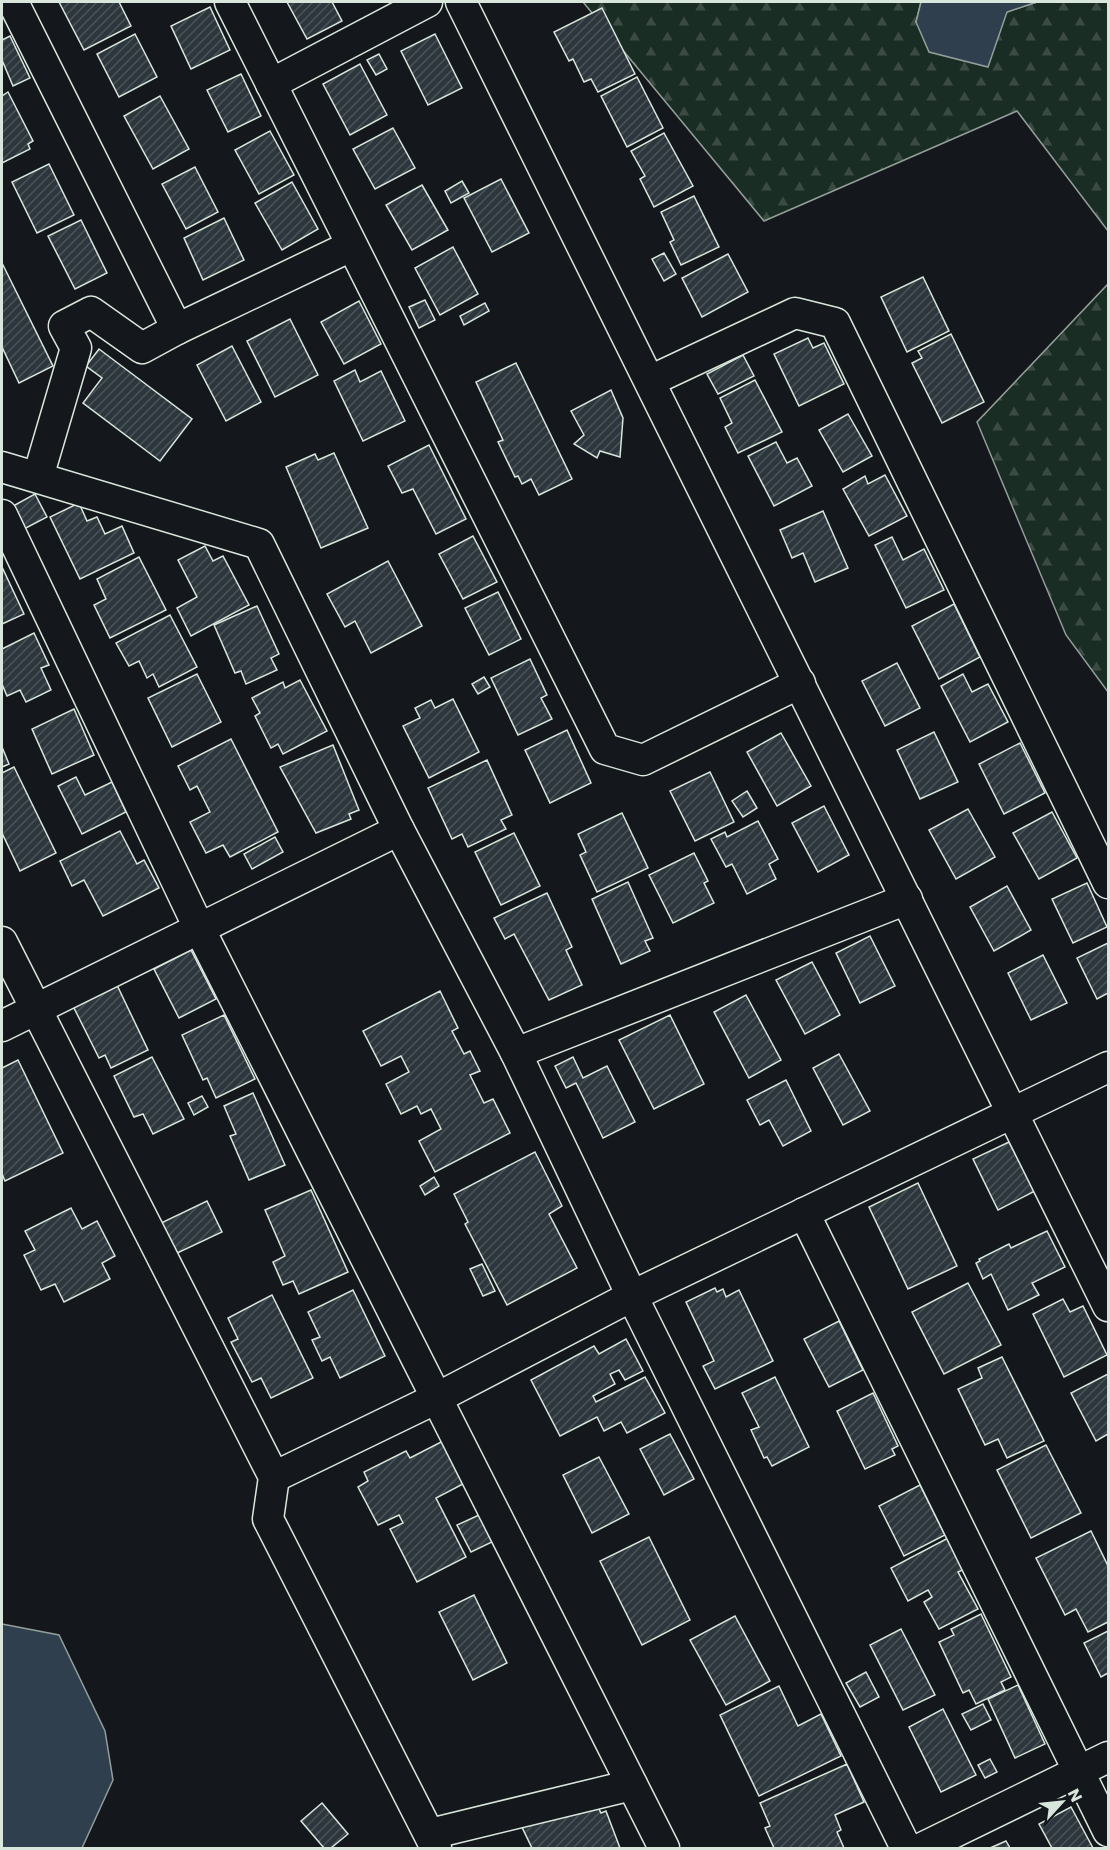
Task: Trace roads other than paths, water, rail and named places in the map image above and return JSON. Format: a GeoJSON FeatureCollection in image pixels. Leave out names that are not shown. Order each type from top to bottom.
{"type":"FeatureCollection","features":[{"type":"Feature","properties":{"kind":"street"},"geometry":{"type":"LineString","coordinates":[[13,2],[177,328]]}},
{"type":"Feature","properties":{"kind":"street"},"geometry":{"type":"LineString","coordinates":[[230,2],[605,749],[643,760],[800,683]]}},
{"type":"Feature","properties":{"kind":"street"},"geometry":{"type":"LineString","coordinates":[[271,84],[427,2]]}},
{"type":"Feature","properties":{"kind":"street"},"geometry":{"type":"LineString","coordinates":[[461,2],[1108,1306]]}},
{"type":"Feature","properties":{"kind":"street"},"geometry":{"type":"LineString","coordinates":[[38,477],[76,348],[64,326],[92,312],[142,348],[177,328],[351,246]]}},
{"type":"Feature","properties":{"kind":"street"},"geometry":{"type":"LineString","coordinates":[[650,381],[795,313],[835,323],[1108,883]]}},
{"type":"Feature","properties":{"kind":"street"},"geometry":{"type":"LineString","coordinates":[[2,467],[259,544],[399,830],[516,1053],[632,1296],[906,1848]]}},
{"type":"Feature","properties":{"kind":"street"},"geometry":{"type":"LineString","coordinates":[[2,515],[199,928],[435,1399],[664,1848]]}},
{"type":"Feature","properties":{"kind":"street"},"geometry":{"type":"LineString","coordinates":[[2,1026],[399,830]]}},
{"type":"Feature","properties":{"kind":"street"},"geometry":{"type":"LineString","coordinates":[[516,1053],[907,899]]}},
{"type":"Feature","properties":{"kind":"street"},"geometry":{"type":"LineString","coordinates":[[2,942],[274,1477],[268,1519],[433,1841],[632,1785]]}},
{"type":"Feature","properties":{"kind":"street"},"geometry":{"type":"LineString","coordinates":[[274,1477],[435,1399],[632,1296],[1108,1066]]}},
{"type":"Feature","properties":{"kind":"street"},"geometry":{"type":"LineString","coordinates":[[804,1213],[1108,1831]]}},
{"type":"Feature","properties":{"kind":"street"},"geometry":{"type":"LineString","coordinates":[[922,1848],[1108,1757]]}},
{"type":"Feature","properties":{"kind":"water"},"geometry":{"type":"Polygon","coordinates":[[[921,2],[1037,2],[1007,12],[988,67],[929,52],[916,22],[921,2]]]}},
{"type":"Feature","properties":{"kind":"water"},"geometry":{"type":"Polygon","coordinates":[[[2,1624],[59,1635],[105,1731],[113,1780],[82,1848],[2,1848],[2,1624]]]}}]}
